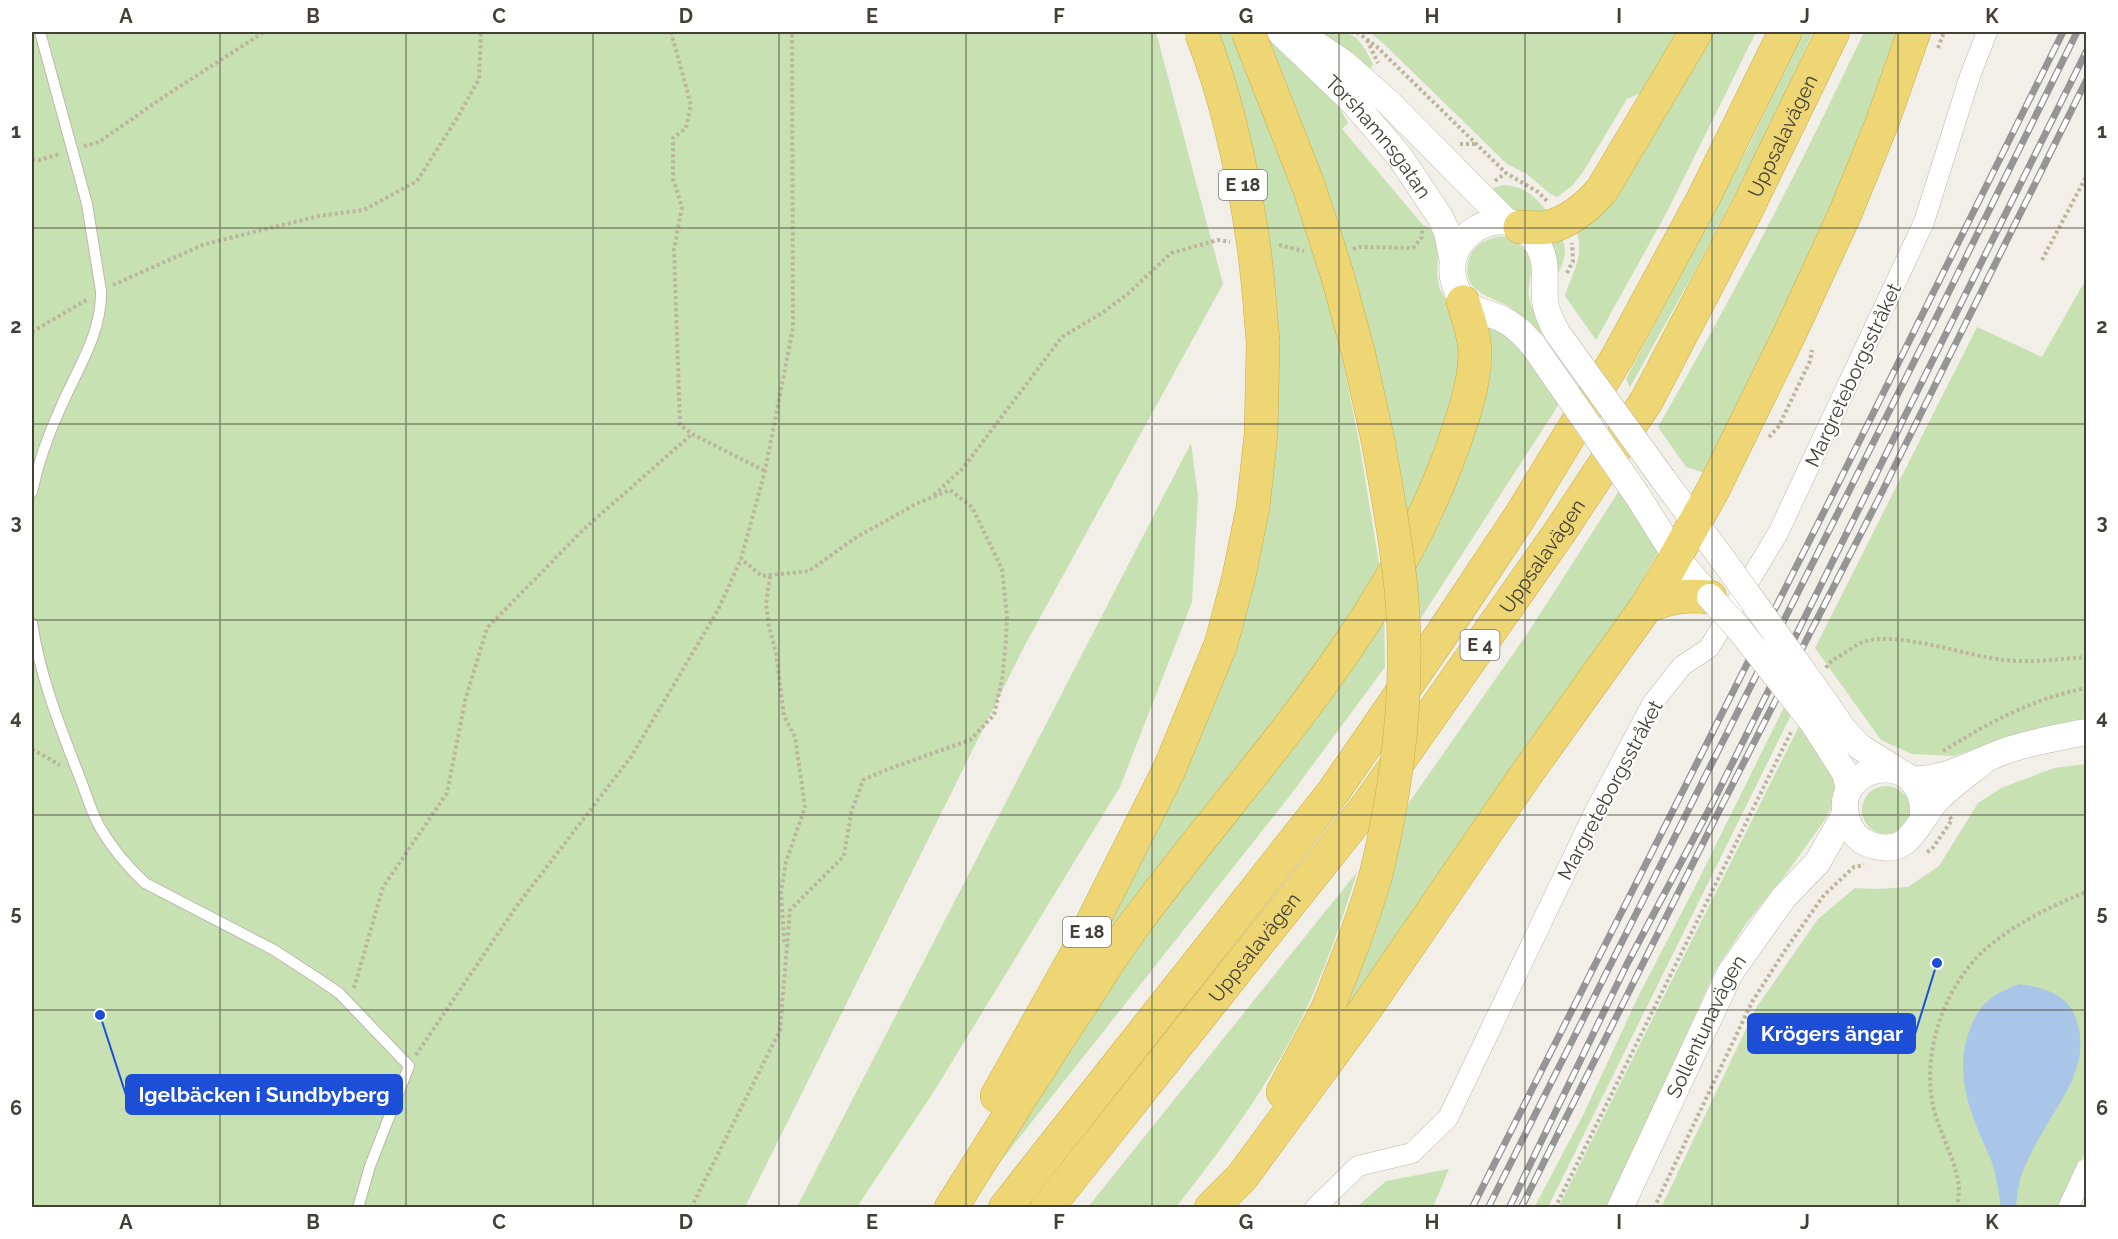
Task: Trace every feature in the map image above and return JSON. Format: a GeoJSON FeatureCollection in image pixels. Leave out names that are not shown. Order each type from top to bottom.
{"type":"FeatureCollection","features":[{"type":"Feature","properties":{"kind":"highway","name":"E 18"},"geometry":{"type":"LineString","coordinates":[[929,1208],[997,1096],[1076,955],[1169,770],[1221,644],[1239,576],[1253,507],[1262,434],[1263,342],[1253,242],[1236,149],[1202,32]]}},
{"type":"Feature","properties":{"kind":"highway"},"geometry":{"type":"LineString","coordinates":[[1199,1208],[1255,1137],[1291,1080],[1328,1008],[1353,944],[1378,868],[1392,799],[1401,733],[1404,656],[1401,590],[1391,511],[1377,436],[1359,355],[1337,274],[1309,187],[1248,32]]}},
{"type":"Feature","properties":{"kind":"highway"},"geometry":{"type":"LineString","coordinates":[[1513,224],[1546,228],[1564,222],[1589,205],[1602,190],[1696,32]]}},
{"type":"Feature","properties":{"kind":"highway","name":"Uppsalavägen"},"geometry":{"type":"LineString","coordinates":[[1005,1208],[1334,790],[1519,518],[1618,356],[1703,199],[1785,32]]}},
{"type":"Feature","properties":{"kind":"highway","name":"Uppsalavägen"},"geometry":{"type":"LineString","coordinates":[[1047,1208],[1368,805],[1558,533],[1647,400],[1748,207],[1833,32]]}},
{"type":"Feature","properties":{"kind":"highway"},"geometry":{"type":"LineString","coordinates":[[1211,1208],[1242,1177],[1295,1106],[1646,607],[1676,557],[1790,333],[1845,214],[1882,123],[1914,32]]}},
{"type":"Feature","properties":{"kind":"highway"},"geometry":{"type":"LineString","coordinates":[[951,1208],[1045,1058],[1133,926],[1308,702],[1368,614],[1399,562],[1424,517],[1440,481],[1465,412],[1473,376],[1475,351],[1463,302]]}},
{"type":"Feature","properties":{"kind":"highway"},"geometry":{"type":"LineString","coordinates":[[1646,607],[1665,599],[1681,596],[1710,597]]}},
{"type":"Feature","properties":{"kind":"street","name":"Torshamnsgatan"},"geometry":{"type":"LineString","coordinates":[[1280,32],[1353,102],[1400,157],[1440,217],[1447,232],[1452,257],[1452,272],[1463,302]]}},
{"type":"Feature","properties":{"kind":"street","name":"Torshamnsgatan"},"geometry":{"type":"LineString","coordinates":[[1298,32],[1344,63],[1513,224],[1533,236],[1542,252],[1546,268],[1545,302],[1549,318],[1558,334],[1724,561],[1812,717]]}},
{"type":"Feature","properties":{"kind":"street","name":"Margreteborgsstråket"},"geometry":{"type":"LineString","coordinates":[[1315,1208],[1358,1166],[1412,1153],[1448,1118],[1594,813],[1652,704],[1682,666],[1709,648],[1778,533],[1924,222],[1970,76],[1987,32]]}},
{"type":"Feature","properties":{"kind":"street"},"geometry":{"type":"LineString","coordinates":[[1452,257],[1471,232],[1490,222],[1513,224]]}},
{"type":"Feature","properties":{"kind":"street"},"geometry":{"type":"LineString","coordinates":[[1463,302],[1517,328],[1533,345],[1637,495],[1676,557],[1812,717],[1845,773],[1849,826],[1871,854]]}},
{"type":"Feature","properties":{"kind":"street"},"geometry":{"type":"LineString","coordinates":[[1812,717],[1843,729],[1860,747],[1906,776],[1920,790],[1924,804],[1923,818]]}},
{"type":"Feature","properties":{"kind":"street","name":"Sollentunavägen"},"geometry":{"type":"LineString","coordinates":[[1620,1208],[1730,973],[1784,897],[1817,863],[1856,780],[1877,769],[1888,769],[1906,776],[1931,778],[2039,741],[2086,732]]}},
{"type":"Feature","properties":{"kind":"street","name":"Sollentunavägen"},"geometry":{"type":"LineString","coordinates":[[1817,863],[1853,847],[1871,854],[1881,848],[1894,847],[1907,841],[1917,831],[1923,818],[1938,799],[1984,761]]}},
{"type":"Feature","properties":{"kind":"street"},"geometry":{"type":"LineString","coordinates":[[2068,1208],[2084,1180]]}},
{"type":"Feature","properties":{"kind":"lane"},"geometry":{"type":"LineString","coordinates":[[32,492],[37,470],[59,410],[97,329],[102,306],[87,204],[40,32]]}},
{"type":"Feature","properties":{"kind":"lane"},"geometry":{"type":"LineString","coordinates":[[32,623],[52,708],[99,827],[114,851],[145,883],[273,950],[320,980],[349,1004],[409,1066],[370,1166],[358,1208]]}},
{"type":"Feature","properties":{"kind":"path"},"geometry":{"type":"LineString","coordinates":[[32,159],[39,160],[99,142],[264,32]]}},
{"type":"Feature","properties":{"kind":"path"},"geometry":{"type":"LineString","coordinates":[[32,332],[101,291],[205,244],[319,216],[364,210],[417,181],[479,79],[481,32]]}},
{"type":"Feature","properties":{"kind":"path"},"geometry":{"type":"LineString","coordinates":[[671,32],[692,105],[686,128],[674,138],[673,179],[682,207],[674,249],[680,425],[692,434],[765,471]]}},
{"type":"Feature","properties":{"kind":"path"},"geometry":{"type":"LineString","coordinates":[[409,1066],[516,907],[631,757],[718,610],[741,559],[765,471],[793,328],[792,32]]}},
{"type":"Feature","properties":{"kind":"path"},"geometry":{"type":"LineString","coordinates":[[1357,32],[1377,47],[1506,173],[1538,192],[1564,222],[1574,249],[1573,261],[1564,278]]}},
{"type":"Feature","properties":{"kind":"path"},"geometry":{"type":"LineString","coordinates":[[1366,38],[1379,65]]}},
{"type":"Feature","properties":{"kind":"path"},"geometry":{"type":"LineString","coordinates":[[1456,139],[1461,145],[1477,144]]}},
{"type":"Feature","properties":{"kind":"path"},"geometry":{"type":"LineString","coordinates":[[2042,260],[2086,177]]}},
{"type":"Feature","properties":{"kind":"path"},"geometry":{"type":"LineString","coordinates":[[931,498],[963,468],[1062,337],[1102,313],[1129,293],[1171,253],[1218,240],[1234,243]]}},
{"type":"Feature","properties":{"kind":"path"},"geometry":{"type":"LineString","coordinates":[[349,1004],[383,887],[447,793],[465,701],[487,628],[584,529],[692,434]]}},
{"type":"Feature","properties":{"kind":"path"},"geometry":{"type":"LineString","coordinates":[[691,1208],[780,1030],[790,910],[844,856],[851,813],[863,780],[970,740],[994,715],[1002,680],[1006,640],[1007,617],[1002,568],[972,507],[950,490],[855,538],[809,571],[762,576],[741,559]]}},
{"type":"Feature","properties":{"kind":"path"},"geometry":{"type":"LineString","coordinates":[[770,576],[766,604],[769,626],[776,653],[784,716],[795,737],[805,807],[786,862],[781,892],[784,940],[788,946]]}},
{"type":"Feature","properties":{"kind":"path"},"geometry":{"type":"LineString","coordinates":[[1824,672],[1829,662],[1848,650],[1863,642],[1878,639],[1901,640],[2005,660],[2034,662],[2086,657]]}},
{"type":"Feature","properties":{"kind":"path"},"geometry":{"type":"LineString","coordinates":[[1941,752],[1995,720],[2026,705],[2057,694],[2086,688]]}},
{"type":"Feature","properties":{"kind":"path"},"geometry":{"type":"LineString","coordinates":[[1555,1208],[1812,717]]}},
{"type":"Feature","properties":{"kind":"path"},"geometry":{"type":"LineString","coordinates":[[32,749],[79,775]]}},
{"type":"Feature","properties":{"kind":"path"},"geometry":{"type":"LineString","coordinates":[[1923,854],[1932,849],[1952,820],[1949,816]]}},
{"type":"Feature","properties":{"kind":"path"},"geometry":{"type":"LineString","coordinates":[[1654,1208],[1752,1002],[1824,895],[1871,854]]}},
{"type":"Feature","properties":{"kind":"path"},"geometry":{"type":"LineString","coordinates":[[1958,1208],[1958,1181],[1934,1106],[1930,1078],[1935,1035],[1949,996],[1993,942],[2038,913],[2086,892]]}},
{"type":"Feature","properties":{"kind":"green space"},"geometry":{"type":"Polygon","coordinates":[[[32,32],[1156,32],[1223,284],[1026,643],[745,1207],[32,1207],[32,32]]]}},
{"type":"Feature","properties":{"kind":"green space"},"geometry":{"type":"Polygon","coordinates":[[[1215,32],[1233,32],[1292,177],[1332,306],[1359,442],[1381,575],[1330,652],[1067,993],[1266,512],[1215,32]]]}},
{"type":"Feature","properties":{"kind":"green space"},"geometry":{"type":"Polygon","coordinates":[[[1265,32],[1312,71],[1338,105],[1348,123],[1342,129],[1422,224],[1437,230],[1439,287],[1449,306],[1465,358],[1409,526],[1319,169],[1265,32]]]}},
{"type":"Feature","properties":{"kind":"green space"},"geometry":{"type":"Polygon","coordinates":[[[1316,32],[1338,32],[1352,35],[1367,53],[1373,64],[1371,68],[1352,60],[1316,32]]]}},
{"type":"Feature","properties":{"kind":"green space"},"geometry":{"type":"Polygon","coordinates":[[[1369,32],[1683,32],[1641,93],[1627,99],[1583,172],[1572,186],[1557,197],[1527,174],[1507,164],[1369,32]]]}},
{"type":"Feature","properties":{"kind":"green space"},"geometry":{"type":"Polygon","coordinates":[[[1707,32],[1756,32],[1668,210],[1596,340],[1565,296],[1579,254],[1575,227],[1707,32]]]}},
{"type":"Feature","properties":{"kind":"green space"},"geometry":{"type":"Polygon","coordinates":[[[1803,32],[1813,32],[1760,147],[1630,387],[1626,379],[1749,146],[1803,32]]]}},
{"type":"Feature","properties":{"kind":"green space"},"geometry":{"type":"Polygon","coordinates":[[[1864,32],[1904,32],[1865,141],[1705,473],[1686,467],[1658,427],[1765,231],[1864,32]]]}},
{"type":"Feature","properties":{"kind":"green space"},"geometry":{"type":"Polygon","coordinates":[[[1502,185],[1518,188],[1531,194],[1551,217],[1531,216],[1511,209],[1491,189],[1502,185]]]}},
{"type":"Feature","properties":{"kind":"green space"},"geometry":{"type":"Polygon","coordinates":[[[1561,234],[1564,256],[1556,277],[1557,261],[1549,238],[1561,234]]]}},
{"type":"Feature","properties":{"kind":"green space"},"geometry":{"type":"Polygon","coordinates":[[[1501,236],[1513,240],[1527,253],[1531,265],[1529,296],[1533,310],[1544,330],[1540,334],[1514,310],[1476,289],[1468,277],[1469,259],[1477,246],[1501,236]]]}},
{"type":"Feature","properties":{"kind":"green space"},"geometry":{"type":"Polygon","coordinates":[[[2086,279],[2086,721],[2004,739],[1954,756],[1912,754],[1881,740],[1815,648],[1977,327],[2042,357],[2086,279]]]}},
{"type":"Feature","properties":{"kind":"green space"},"geometry":{"type":"Polygon","coordinates":[[[1480,324],[1498,331],[1514,342],[1559,404],[1419,621],[1414,559],[1480,324]]]}},
{"type":"Feature","properties":{"kind":"green space"},"geometry":{"type":"Polygon","coordinates":[[[1191,443],[1198,496],[1192,602],[1120,787],[933,1093],[857,1207],[797,1207],[1191,443]]]}},
{"type":"Feature","properties":{"kind":"green space"},"geometry":{"type":"Polygon","coordinates":[[[1619,491],[1659,550],[1627,607],[1344,1015],[1386,899],[1408,804],[1527,634],[1619,491]]]}},
{"type":"Feature","properties":{"kind":"green space"},"geometry":{"type":"Polygon","coordinates":[[[1384,610],[1385,667],[1292,793],[989,1176],[1134,947],[1384,610]]]}},
{"type":"Feature","properties":{"kind":"green space"},"geometry":{"type":"Polygon","coordinates":[[[1786,703],[1792,713],[1548,1207],[1534,1208],[1583,1115],[1638,997],[1786,703]]]}},
{"type":"Feature","properties":{"kind":"green space"},"geometry":{"type":"Polygon","coordinates":[[[1799,726],[1831,769],[1837,788],[1833,804],[1824,821],[1748,921],[1716,969],[1608,1207],[1558,1208],[1799,726]]]}},
{"type":"Feature","properties":{"kind":"green space"},"geometry":{"type":"Polygon","coordinates":[[[2086,764],[2086,1150],[2061,1207],[1661,1208],[1756,1008],[1818,919],[1855,888],[1908,887],[1939,866],[1978,803],[2001,788],[2054,768],[2086,764]]]}},
{"type":"Feature","properties":{"kind":"green space"},"geometry":{"type":"Polygon","coordinates":[[[1886,786],[1903,793],[1910,810],[1903,827],[1886,834],[1869,827],[1862,810],[1869,793],[1886,786]]]}},
{"type":"Feature","properties":{"kind":"green space"},"geometry":{"type":"Polygon","coordinates":[[[1357,872],[1328,958],[1290,1041],[1236,1127],[1176,1207],[1088,1207],[1357,872]]]}},
{"type":"Feature","properties":{"kind":"green space"},"geometry":{"type":"Polygon","coordinates":[[[1449,1169],[1433,1207],[1357,1207],[1386,1181],[1449,1169]]]}},
{"type":"Feature","properties":{"kind":"water"},"geometry":{"type":"Polygon","coordinates":[[[2019,984],[2048,991],[2070,1006],[2078,1025],[2080,1051],[2070,1085],[2021,1176],[2016,1207],[2001,1207],[1993,1166],[1970,1108],[1963,1077],[1963,1061],[1970,1029],[1980,1009],[1993,997],[2019,984]]]}},
{"type":"Feature","properties":{"kind":"railway"},"geometry":{"type":"LineString","coordinates":[[1472,1208],[1839,482],[2063,32]]}},
{"type":"Feature","properties":{"kind":"railway"},"geometry":{"type":"LineString","coordinates":[[1488,1208],[1933,324],[2077,32]]}},
{"type":"Feature","properties":{"kind":"railway"},"geometry":{"type":"LineString","coordinates":[[1509,1208],[1627,964],[1712,804],[2086,52]]}},
{"type":"Feature","properties":{"kind":"railway"},"geometry":{"type":"LineString","coordinates":[[1521,1208],[1721,807],[1877,502],[2086,81]]}},
{"type":"Feature","properties":{"kind":"place","name":"Krögers ängar"},"geometry":{"type":"Point","coordinates":[1937,963]}},
{"type":"Feature","properties":{"kind":"place","name":"Igelbäcken i Sundbyberg"},"geometry":{"type":"Point","coordinates":[100,1015]}}]}
